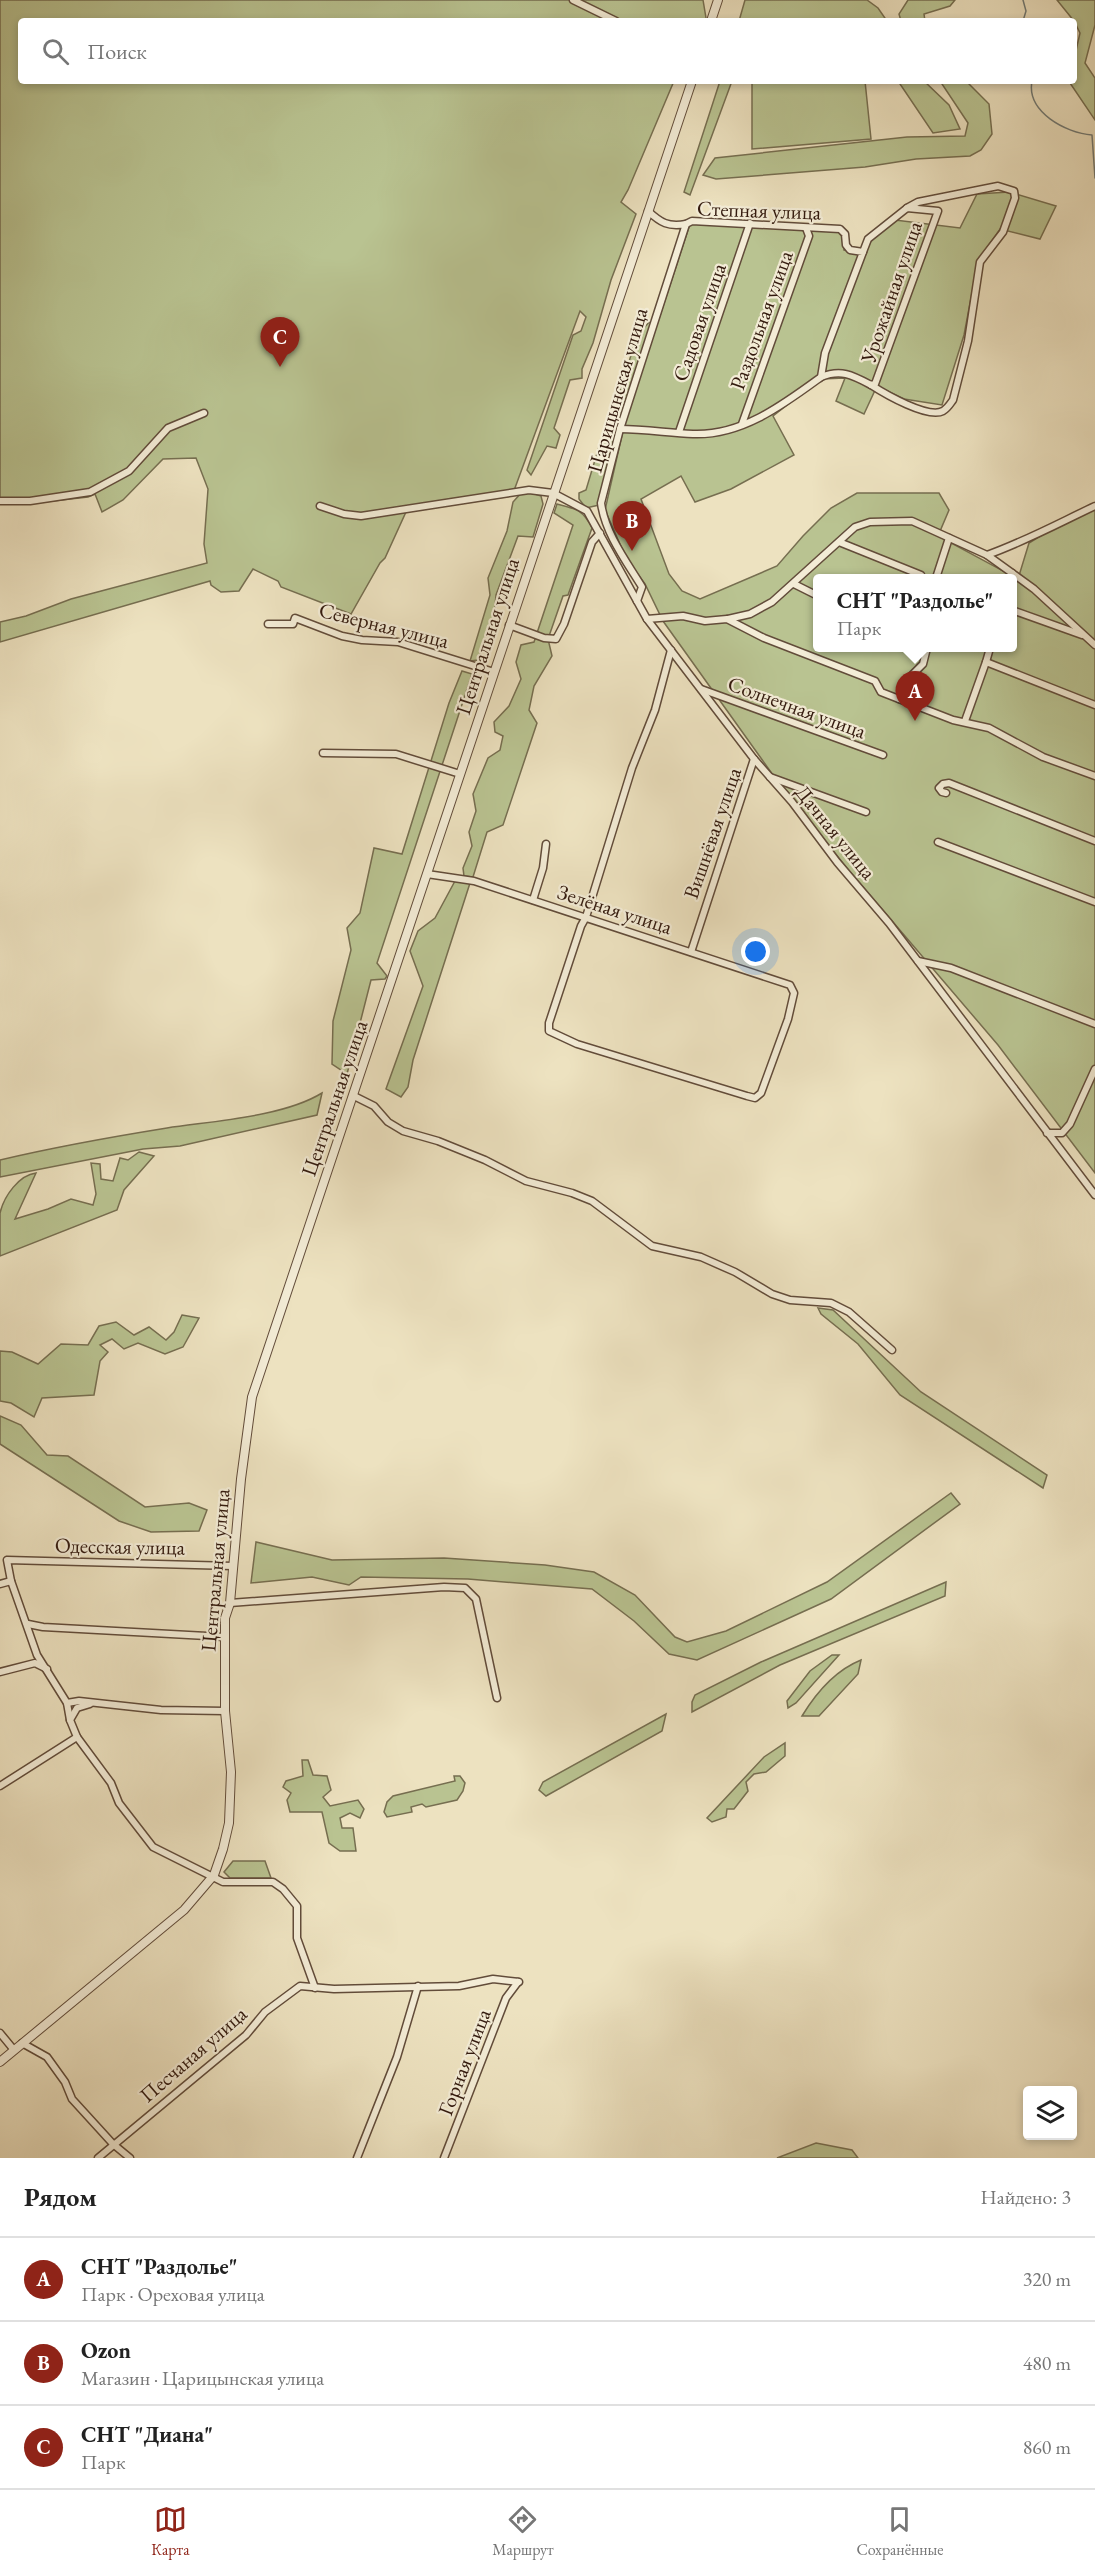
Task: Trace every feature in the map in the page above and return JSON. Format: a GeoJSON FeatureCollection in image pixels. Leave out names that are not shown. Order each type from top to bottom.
{"type":"FeatureCollection","features":[{"type":"Feature","properties":{"kind":"street"},"geometry":{"type":"LineString","coordinates":[[573,0],[610,18]]}},
{"type":"Feature","properties":{"kind":"street"},"geometry":{"type":"LineString","coordinates":[[712,18],[718,0]]}},
{"type":"Feature","properties":{"kind":"street","name":"Центральная улица"},"geometry":{"type":"LineString","coordinates":[[0,2062],[184,1910],[214,1875],[229,1823],[231,1772],[225,1711],[225,1618],[230,1603],[241,1479],[252,1397],[691,84]]}},
{"type":"Feature","properties":{"kind":"street"},"geometry":{"type":"LineString","coordinates":[[871,385],[906,404],[934,412],[942,412],[948,407],[968,341],[980,262],[1003,231],[1015,198],[1014,191],[998,186],[938,197],[918,202],[907,208]]}},
{"type":"Feature","properties":{"kind":"street","name":"Урожайная улица"},"geometry":{"type":"LineString","coordinates":[[821,376],[834,372],[871,385],[875,384],[938,211],[907,208],[868,239],[863,252]]}},
{"type":"Feature","properties":{"kind":"street"},"geometry":{"type":"LineString","coordinates":[[648,211],[659,222],[671,227],[686,224]]}},
{"type":"Feature","properties":{"kind":"street","name":"Степная улица"},"geometry":{"type":"LineString","coordinates":[[686,224],[692,221],[840,229],[845,234],[846,245],[850,250],[863,252]]}},
{"type":"Feature","properties":{"kind":"street","name":"Садовая улица"},"geometry":{"type":"LineString","coordinates":[[679,432],[750,223]]}},
{"type":"Feature","properties":{"kind":"street","name":"Царицынская улица"},"geometry":{"type":"LineString","coordinates":[[637,601],[642,587],[611,534],[601,503],[620,429],[686,224]]}},
{"type":"Feature","properties":{"kind":"street","name":"Раздольная улица"},"geometry":{"type":"LineString","coordinates":[[742,424],[809,236],[806,228]]}},
{"type":"Feature","properties":{"kind":"street"},"geometry":{"type":"LineString","coordinates":[[620,429],[695,434],[718,432],[771,413],[821,376],[825,353],[863,252]]}},
{"type":"Feature","properties":{"kind":"street"},"geometry":{"type":"LineString","coordinates":[[0,501],[30,501],[90,492],[129,471],[168,428],[204,413]]}},
{"type":"Feature","properties":{"kind":"street"},"geometry":{"type":"LineString","coordinates":[[320,506],[344,514],[361,516],[529,490],[553,493]]}},
{"type":"Feature","properties":{"kind":"street","name":"Дачная улица"},"geometry":{"type":"LineString","coordinates":[[553,493],[587,511],[647,619],[754,759],[918,961],[1095,1195]]}},
{"type":"Feature","properties":{"kind":"street"},"geometry":{"type":"LineString","coordinates":[[987,555],[1018,544],[1095,506]]}},
{"type":"Feature","properties":{"kind":"street"},"geometry":{"type":"LineString","coordinates":[[647,619],[683,616],[705,621],[727,620],[750,614],[772,602],[794,584],[855,527],[891,520],[912,521],[987,555],[1009,574]]}},
{"type":"Feature","properties":{"kind":"street"},"geometry":{"type":"LineString","coordinates":[[509,626],[544,638],[556,639],[564,624],[592,542],[600,533]]}},
{"type":"Feature","properties":{"kind":"street"},"geometry":{"type":"LineString","coordinates":[[938,574],[949,538]]}},
{"type":"Feature","properties":{"kind":"street"},"geometry":{"type":"LineString","coordinates":[[839,542],[919,574]]}},
{"type":"Feature","properties":{"kind":"street"},"geometry":{"type":"LineString","coordinates":[[1017,579],[1034,589],[1095,645]]}},
{"type":"Feature","properties":{"kind":"street"},"geometry":{"type":"LineString","coordinates":[[794,584],[813,594]]}},
{"type":"Feature","properties":{"kind":"street"},"geometry":{"type":"LineString","coordinates":[[1017,612],[1085,636]]}},
{"type":"Feature","properties":{"kind":"street","name":"Северная улица"},"geometry":{"type":"LineString","coordinates":[[268,624],[292,624],[295,618],[342,636],[362,640],[398,642],[494,672]]}},
{"type":"Feature","properties":{"kind":"street"},"geometry":{"type":"LineString","coordinates":[[727,620],[764,638],[875,681],[880,692],[953,720],[989,728],[1042,757],[1095,776]]}},
{"type":"Feature","properties":{"kind":"street"},"geometry":{"type":"LineString","coordinates":[[586,917],[632,768],[655,710],[671,650]]}},
{"type":"Feature","properties":{"kind":"street"},"geometry":{"type":"LineString","coordinates":[[899,699],[904,683],[923,664],[926,652]]}},
{"type":"Feature","properties":{"kind":"street"},"geometry":{"type":"LineString","coordinates":[[965,721],[989,652]]}},
{"type":"Feature","properties":{"kind":"street"},"geometry":{"type":"LineString","coordinates":[[986,662],[1095,705]]}},
{"type":"Feature","properties":{"kind":"street","name":"Солнечная улица"},"geometry":{"type":"LineString","coordinates":[[700,688],[883,755]]}},
{"type":"Feature","properties":{"kind":"street"},"geometry":{"type":"LineString","coordinates":[[323,753],[396,754],[460,774]]}},
{"type":"Feature","properties":{"kind":"street","name":"Вишнёвая улица"},"geometry":{"type":"LineString","coordinates":[[691,952],[754,759]]}},
{"type":"Feature","properties":{"kind":"street"},"geometry":{"type":"LineString","coordinates":[[770,777],[866,812]]}},
{"type":"Feature","properties":{"kind":"street"},"geometry":{"type":"LineString","coordinates":[[946,793],[939,788],[949,783],[1095,841]]}},
{"type":"Feature","properties":{"kind":"street"},"geometry":{"type":"LineString","coordinates":[[938,842],[1095,902]]}},
{"type":"Feature","properties":{"kind":"street"},"geometry":{"type":"LineString","coordinates":[[532,900],[543,868],[546,844]]}},
{"type":"Feature","properties":{"kind":"street","name":"Зелёная улица"},"geometry":{"type":"LineString","coordinates":[[427,874],[474,880],[532,900],[586,917],[790,985],[794,993],[788,1019],[761,1094],[755,1098],[577,1044],[549,1031],[557,995],[586,917]]}},
{"type":"Feature","properties":{"kind":"street"},"geometry":{"type":"LineString","coordinates":[[918,961],[951,968],[1095,1024]]}},
{"type":"Feature","properties":{"kind":"street"},"geometry":{"type":"LineString","coordinates":[[1047,1133],[1062,1133],[1070,1124],[1095,1069]]}},
{"type":"Feature","properties":{"kind":"street"},"geometry":{"type":"LineString","coordinates":[[354,1096],[374,1106],[388,1122],[403,1131],[438,1141],[485,1160],[526,1181],[572,1192],[592,1201],[652,1246],[700,1257],[735,1272],[772,1294],[790,1300],[831,1303],[840,1307],[849,1312],[892,1350]]}},
{"type":"Feature","properties":{"kind":"street","name":"Одесская улица"},"geometry":{"type":"LineString","coordinates":[[11,1581],[7,1560],[233,1566]]}},
{"type":"Feature","properties":{"kind":"street"},"geometry":{"type":"LineString","coordinates":[[0,1584],[11,1581],[37,1655],[67,1702],[70,1720],[77,1737],[111,1783],[119,1803],[153,1847],[214,1875],[223,1882],[273,1882],[283,1888],[297,1906],[297,1938],[315,1988]]}},
{"type":"Feature","properties":{"kind":"street"},"geometry":{"type":"LineString","coordinates":[[230,1603],[444,1587],[465,1588],[476,1599],[497,1698]]}},
{"type":"Feature","properties":{"kind":"street"},"geometry":{"type":"LineString","coordinates":[[28,1624],[43,1627],[225,1637]]}},
{"type":"Feature","properties":{"kind":"street"},"geometry":{"type":"LineString","coordinates":[[0,1672],[35,1663],[48,1669]]}},
{"type":"Feature","properties":{"kind":"street"},"geometry":{"type":"LineString","coordinates":[[67,1702],[79,1701],[160,1710],[225,1711]]}},
{"type":"Feature","properties":{"kind":"street"},"geometry":{"type":"LineString","coordinates":[[70,1720],[77,1708],[91,1704]]}},
{"type":"Feature","properties":{"kind":"street"},"geometry":{"type":"LineString","coordinates":[[0,1786],[77,1737]]}},
{"type":"Feature","properties":{"kind":"street","name":"Песчаная улица"},"geometry":{"type":"LineString","coordinates":[[98,2158],[112,2144],[240,2040],[265,2012],[300,1986],[315,1988],[459,1986],[494,1979],[519,1982]]}},
{"type":"Feature","properties":{"kind":"street","name":"Горная улица"},"geometry":{"type":"LineString","coordinates":[[444,2158],[506,1998],[519,1982]]}},
{"type":"Feature","properties":{"kind":"street"},"geometry":{"type":"LineString","coordinates":[[359,2157],[397,2057],[418,1986]]}},
{"type":"Feature","properties":{"kind":"street"},"geometry":{"type":"LineString","coordinates":[[0,2033],[14,2050]]}},
{"type":"Feature","properties":{"kind":"street"},"geometry":{"type":"LineString","coordinates":[[22,2043],[47,2057],[65,2082],[72,2099],[112,2144],[130,2158]]}},
{"type":"Feature","properties":{"kind":"green space"},"geometry":{"type":"Polygon","coordinates":[[[0,0],[703,0],[706,18],[18,18],[18,84],[673,84],[621,202],[636,214],[611,280],[593,343],[582,369],[582,378],[570,380],[554,428],[560,435],[556,448],[547,446],[531,475],[527,470],[573,335],[581,331],[586,317],[580,311],[512,496],[406,512],[385,558],[351,614],[281,587],[278,581],[253,569],[239,591],[221,592],[211,585],[210,581],[0,642],[0,622],[26,616],[71,599],[207,563],[204,544],[208,489],[196,458],[163,459],[123,500],[102,512],[95,494],[88,497],[26,504],[0,504],[0,0]]]}},
{"type":"Feature","properties":{"kind":"green space"},"geometry":{"type":"Polygon","coordinates":[[[745,0],[867,0],[878,8],[885,18],[740,18],[745,0]]]}},
{"type":"Feature","properties":{"kind":"green space"},"geometry":{"type":"Polygon","coordinates":[[[908,0],[955,0],[950,6],[924,14],[925,18],[900,18],[899,14],[908,0]]]}},
{"type":"Feature","properties":{"kind":"green space"},"geometry":{"type":"Polygon","coordinates":[[[1057,0],[1095,0],[1095,25],[1085,63],[1095,78],[1095,120],[1071,84],[1077,84],[1077,46],[1080,33],[1077,18],[1072,18],[1057,0]]]}},
{"type":"Feature","properties":{"kind":"green space"},"geometry":{"type":"Polygon","coordinates":[[[719,84],[731,84],[690,195],[684,192],[719,84]]]}},
{"type":"Feature","properties":{"kind":"green space"},"geometry":{"type":"Polygon","coordinates":[[[752,84],[865,84],[871,139],[752,149],[752,84]]]}},
{"type":"Feature","properties":{"kind":"green space"},"geometry":{"type":"Polygon","coordinates":[[[900,84],[927,84],[949,105],[960,129],[933,133],[900,84]]]}},
{"type":"Feature","properties":{"kind":"green space"},"geometry":{"type":"Polygon","coordinates":[[[942,84],[969,84],[989,104],[992,134],[981,150],[970,156],[916,159],[865,167],[716,179],[703,175],[715,158],[907,137],[965,136],[968,123],[942,84]]]}},
{"type":"Feature","properties":{"kind":"green space"},"geometry":{"type":"Polygon","coordinates":[[[1009,192],[1056,206],[1040,239],[1000,229],[982,255],[976,272],[964,335],[942,405],[904,399],[877,386],[864,414],[836,401],[845,378],[821,379],[773,416],[794,455],[731,489],[695,502],[681,476],[641,499],[669,574],[682,591],[700,599],[777,566],[831,508],[857,493],[939,493],[949,510],[938,536],[1009,574],[813,574],[813,652],[1017,652],[1017,578],[1029,543],[1058,525],[1095,509],[1095,1173],[998,1045],[846,867],[778,782],[663,621],[645,584],[626,558],[605,510],[625,422],[691,221],[842,232],[844,250],[865,253],[874,237],[895,220],[960,228],[977,194],[1009,192]]]}},
{"type":"Feature","properties":{"kind":"green space"},"geometry":{"type":"Polygon","coordinates":[[[650,321],[652,328],[599,505],[586,508],[579,499],[579,493],[586,490],[637,336],[650,321]]]}},
{"type":"Feature","properties":{"kind":"green space"},"geometry":{"type":"Polygon","coordinates":[[[526,491],[541,496],[543,504],[533,537],[518,536],[496,595],[494,617],[478,660],[470,661],[490,595],[488,578],[507,531],[513,502],[522,492],[526,491]]]}},
{"type":"Feature","properties":{"kind":"green space"},"geometry":{"type":"Polygon","coordinates":[[[557,504],[579,511],[586,517],[592,528],[568,595],[563,596],[548,639],[552,656],[534,686],[529,710],[537,723],[503,825],[487,832],[473,877],[464,876],[463,868],[472,846],[469,832],[476,811],[473,794],[488,758],[500,750],[503,736],[495,732],[494,722],[509,706],[521,679],[516,662],[521,645],[534,642],[573,525],[554,513],[557,504]]]}},
{"type":"Feature","properties":{"kind":"green space"},"geometry":{"type":"Polygon","coordinates":[[[462,671],[472,674],[377,963],[387,976],[385,979],[371,980],[347,1074],[332,1064],[333,1021],[351,950],[347,928],[360,913],[374,848],[402,854],[449,703],[462,671]]]}},
{"type":"Feature","properties":{"kind":"green space"},"geometry":{"type":"Polygon","coordinates":[[[455,881],[470,883],[413,1060],[408,1087],[401,1097],[386,1089],[423,986],[410,951],[418,931],[435,918],[455,881]]]}},
{"type":"Feature","properties":{"kind":"green space"},"geometry":{"type":"Polygon","coordinates":[[[322,1093],[317,1115],[180,1146],[143,1149],[0,1177],[0,1160],[104,1139],[268,1113],[288,1108],[322,1093]]]}},
{"type":"Feature","properties":{"kind":"green space"},"geometry":{"type":"Polygon","coordinates":[[[139,1152],[154,1156],[124,1190],[117,1210],[0,1256],[0,1213],[9,1193],[18,1182],[36,1173],[15,1219],[71,1199],[93,1205],[96,1194],[91,1163],[100,1164],[101,1179],[113,1181],[120,1158],[128,1160],[139,1152]]]}},
{"type":"Feature","properties":{"kind":"green space"},"geometry":{"type":"Polygon","coordinates":[[[818,1308],[833,1310],[921,1392],[1047,1475],[1043,1488],[900,1395],[858,1344],[821,1314],[818,1308]]]}},
{"type":"Feature","properties":{"kind":"green space"},"geometry":{"type":"Polygon","coordinates":[[[182,1315],[199,1318],[183,1347],[165,1354],[138,1343],[124,1349],[112,1339],[100,1345],[108,1352],[100,1361],[94,1395],[42,1398],[34,1417],[11,1403],[0,1401],[0,1351],[12,1352],[38,1364],[61,1344],[88,1345],[99,1326],[116,1322],[134,1335],[149,1327],[166,1340],[174,1332],[182,1315]]]}},
{"type":"Feature","properties":{"kind":"green space"},"geometry":{"type":"Polygon","coordinates":[[[0,1416],[21,1425],[47,1455],[68,1456],[145,1507],[189,1503],[207,1510],[199,1531],[151,1532],[119,1521],[0,1444],[0,1416]]]}},
{"type":"Feature","properties":{"kind":"green space"},"geometry":{"type":"Polygon","coordinates":[[[951,1493],[960,1504],[831,1599],[697,1660],[669,1654],[634,1621],[592,1589],[468,1579],[361,1577],[349,1585],[312,1577],[251,1583],[256,1542],[332,1560],[444,1558],[545,1565],[594,1572],[635,1595],[675,1637],[687,1642],[726,1631],[827,1582],[951,1493]]]}},
{"type":"Feature","properties":{"kind":"green space"},"geometry":{"type":"Polygon","coordinates":[[[946,1582],[945,1596],[780,1665],[692,1712],[695,1695],[761,1662],[946,1582]]]}},
{"type":"Feature","properties":{"kind":"green space"},"geometry":{"type":"Polygon","coordinates":[[[832,1655],[839,1655],[796,1703],[788,1708],[787,1701],[810,1671],[832,1655]]]}},
{"type":"Feature","properties":{"kind":"green space"},"geometry":{"type":"Polygon","coordinates":[[[861,1660],[858,1674],[819,1716],[802,1716],[827,1683],[843,1670],[861,1660]]]}},
{"type":"Feature","properties":{"kind":"green space"},"geometry":{"type":"Polygon","coordinates":[[[666,1714],[662,1731],[546,1796],[539,1790],[543,1782],[666,1714]]]}},
{"type":"Feature","properties":{"kind":"green space"},"geometry":{"type":"Polygon","coordinates":[[[785,1743],[785,1756],[766,1772],[754,1774],[746,1782],[748,1791],[734,1809],[727,1809],[726,1817],[712,1822],[707,1818],[764,1757],[785,1743]]]}},
{"type":"Feature","properties":{"kind":"green space"},"geometry":{"type":"Polygon","coordinates":[[[302,1760],[308,1760],[313,1775],[327,1776],[331,1790],[323,1797],[330,1806],[358,1800],[364,1809],[360,1818],[350,1813],[340,1818],[342,1828],[353,1828],[356,1851],[340,1851],[329,1843],[322,1812],[290,1812],[287,1800],[291,1793],[283,1787],[286,1781],[303,1776],[302,1760]]]}},
{"type":"Feature","properties":{"kind":"green space"},"geometry":{"type":"Polygon","coordinates":[[[454,1776],[460,1776],[465,1783],[457,1800],[426,1807],[422,1804],[411,1807],[412,1812],[387,1817],[384,1812],[387,1802],[393,1796],[455,1781],[454,1776]]]}},
{"type":"Feature","properties":{"kind":"green space"},"geometry":{"type":"Polygon","coordinates":[[[233,1861],[265,1861],[271,1878],[230,1878],[224,1872],[233,1861]]]}},
{"type":"Feature","properties":{"kind":"green space"},"geometry":{"type":"Polygon","coordinates":[[[816,2143],[852,2150],[858,2158],[777,2158],[816,2143]]]}},
{"type":"Feature","properties":{"kind":"waterway"},"geometry":{"type":"LineString","coordinates":[[1023,0],[1026,11],[1024,18]]}},
{"type":"Feature","properties":{"kind":"waterway"},"geometry":{"type":"LineString","coordinates":[[1032,84],[1035,102],[1050,119],[1071,130],[1092,135],[1095,178]]}},
{"type":"Feature","properties":{"kind":"place","name":"СНТ \"Диана\""},"geometry":{"type":"Point","coordinates":[280,367]}},
{"type":"Feature","properties":{"kind":"place","name":"Ozon"},"geometry":{"type":"Point","coordinates":[632,551]}},
{"type":"Feature","properties":{"kind":"place","name":"СНТ \"Раздолье\""},"geometry":{"type":"Point","coordinates":[915,721]}}]}
